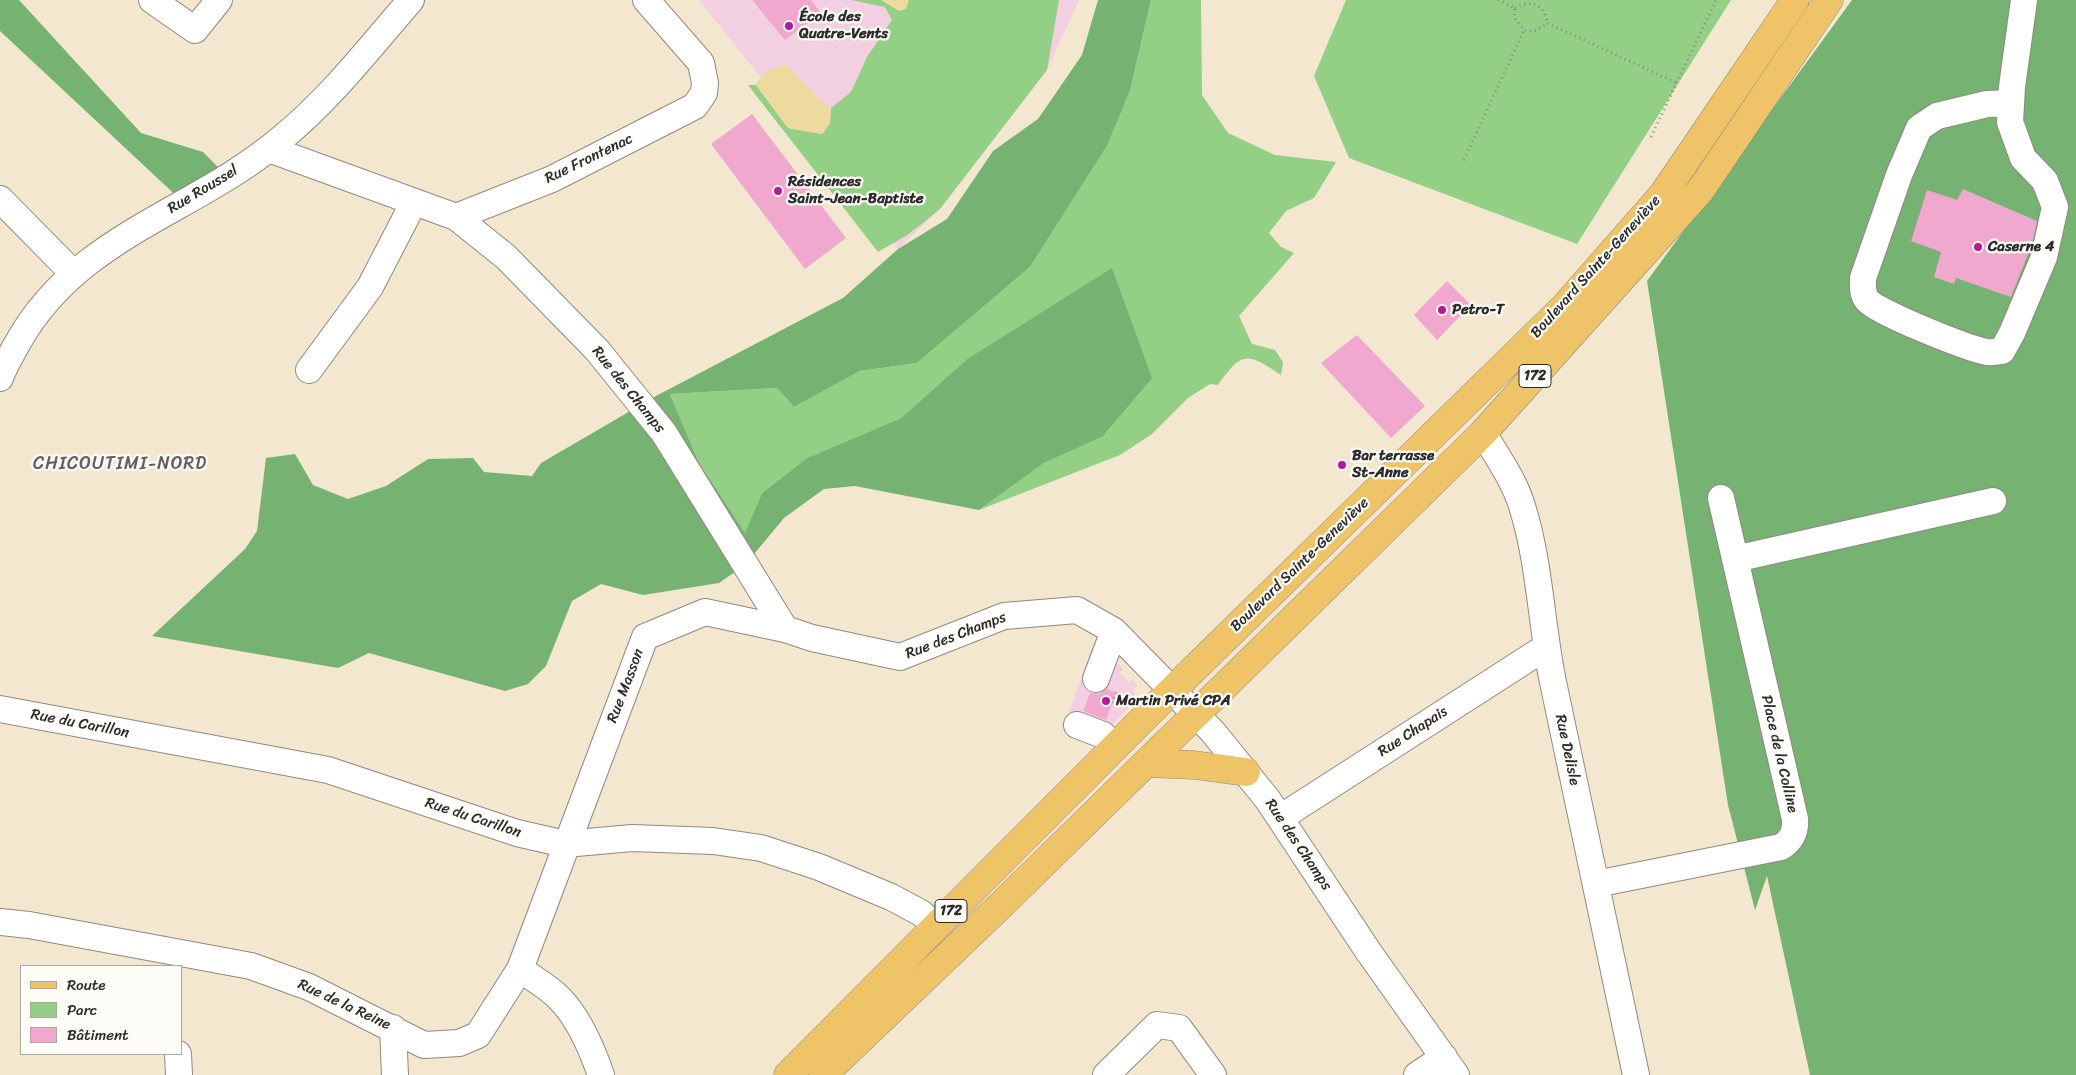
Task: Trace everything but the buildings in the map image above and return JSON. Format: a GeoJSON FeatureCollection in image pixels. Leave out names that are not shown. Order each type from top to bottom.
{"type":"FeatureCollection","features":[{"type":"Feature","properties":{"kind":"main road","name":"Boulevard Sainte-Geneviève"},"geometry":{"type":"LineString","coordinates":[[788,1075],[1172,690],[1565,306],[1664,193],[1795,0]]}},
{"type":"Feature","properties":{"kind":"main road","name":"Boulevard Sainte-Geneviève"},"geometry":{"type":"LineString","coordinates":[[824,1075],[1146,764],[1483,433],[1700,191],[1829,0]]}},
{"type":"Feature","properties":{"kind":"main road"},"geometry":{"type":"LineString","coordinates":[[1146,764],[1194,765],[1246,772]]}},
{"type":"Feature","properties":{"kind":"street"},"geometry":{"type":"LineString","coordinates":[[152,0],[195,30],[219,0]]}},
{"type":"Feature","properties":{"kind":"street","name":"Rue Roussel"},"geometry":{"type":"LineString","coordinates":[[0,378],[33,317],[73,273],[106,248],[252,162],[269,149],[324,100],[411,0]]}},
{"type":"Feature","properties":{"kind":"street","name":"Rue Frontenac"},"geometry":{"type":"LineString","coordinates":[[456,217],[552,178],[695,106],[704,93],[705,83],[701,63],[646,0]]}},
{"type":"Feature","properties":{"kind":"street"},"geometry":{"type":"LineString","coordinates":[[2011,95],[1987,104],[1937,116],[1919,128],[1899,175],[1863,278],[1862,291],[1867,301],[1884,311],[1961,346],[1989,352],[2002,351],[2012,333],[2044,257],[2055,207],[2045,181],[2023,158],[2010,122],[2011,95],[2024,0]]}},
{"type":"Feature","properties":{"kind":"street","name":"Rue des Champs"},"geometry":{"type":"LineString","coordinates":[[269,149],[456,217],[506,258],[597,350],[679,455],[785,628],[812,638],[900,657],[1004,616],[1076,610],[1114,632],[1196,713],[1246,772],[1280,818],[1368,951],[1450,1066]]}},
{"type":"Feature","properties":{"kind":"street"},"geometry":{"type":"LineString","coordinates":[[0,199],[73,273]]}},
{"type":"Feature","properties":{"kind":"street"},"geometry":{"type":"LineString","coordinates":[[309,370],[370,287],[414,202]]}},
{"type":"Feature","properties":{"kind":"street","name":"Rue Delisle"},"geometry":{"type":"LineString","coordinates":[[1483,433],[1506,470],[1522,504],[1534,553],[1546,647],[1636,1075]]}},
{"type":"Feature","properties":{"kind":"street","name":"Place de la Colline"},"geometry":{"type":"LineString","coordinates":[[1596,884],[1781,847],[1787,843],[1794,832],[1794,819],[1721,498]]}},
{"type":"Feature","properties":{"kind":"street"},"geometry":{"type":"LineString","coordinates":[[1735,559],[1993,501]]}},
{"type":"Feature","properties":{"kind":"street","name":"Rue Masson"},"geometry":{"type":"LineString","coordinates":[[565,844],[645,637],[705,612],[785,628]]}},
{"type":"Feature","properties":{"kind":"street"},"geometry":{"type":"LineString","coordinates":[[1096,680],[1114,632]]}},
{"type":"Feature","properties":{"kind":"street","name":"Rue Chapais"},"geometry":{"type":"LineString","coordinates":[[1280,818],[1546,647]]}},
{"type":"Feature","properties":{"kind":"street","name":"Rue du Carillon"},"geometry":{"type":"LineString","coordinates":[[0,709],[328,770],[517,833],[565,844],[632,838],[713,841],[761,848],[819,866],[891,897],[921,913],[936,926]]}},
{"type":"Feature","properties":{"kind":"street"},"geometry":{"type":"LineString","coordinates":[[1077,725],[1103,734],[1116,746]]}},
{"type":"Feature","properties":{"kind":"street","name":"Rue de la Reine"},"geometry":{"type":"LineString","coordinates":[[0,922],[29,925],[178,959],[251,966],[309,987],[424,1045],[459,1043],[478,1035],[520,969],[565,844]]}},
{"type":"Feature","properties":{"kind":"street"},"geometry":{"type":"LineString","coordinates":[[520,969],[558,997],[570,1013],[595,1058],[601,1075]]}},
{"type":"Feature","properties":{"kind":"street"},"geometry":{"type":"LineString","coordinates":[[1106,1075],[1157,1025],[1179,1028],[1213,1075]]}},
{"type":"Feature","properties":{"kind":"street"},"geometry":{"type":"LineString","coordinates":[[393,1028],[395,1075]]}},
{"type":"Feature","properties":{"kind":"street"},"geometry":{"type":"LineString","coordinates":[[178,1055],[179,1075]]}},
{"type":"Feature","properties":{"kind":"street"},"geometry":{"type":"LineString","coordinates":[[1417,1075],[1450,1066]]}},
{"type":"Feature","properties":{"kind":"path"},"geometry":{"type":"LineString","coordinates":[[1498,0],[1514,8]]}},
{"type":"Feature","properties":{"kind":"path"},"geometry":{"type":"LineString","coordinates":[[1514,8],[1529,0],[1536,1],[1546,12],[1547,23]]}},
{"type":"Feature","properties":{"kind":"path"},"geometry":{"type":"LineString","coordinates":[[1651,137],[1716,0]]}},
{"type":"Feature","properties":{"kind":"path"},"geometry":{"type":"LineString","coordinates":[[1514,8],[1514,17],[1524,30],[1531,32],[1547,23]]}},
{"type":"Feature","properties":{"kind":"path"},"geometry":{"type":"LineString","coordinates":[[1547,23],[1677,83]]}},
{"type":"Feature","properties":{"kind":"path"},"geometry":{"type":"LineString","coordinates":[[1464,160],[1524,30]]}},
{"type":"Feature","properties":{"kind":"shaded area"},"geometry":{"type":"Polygon","coordinates":[[[699,0],[1079,0],[1047,70],[940,209],[898,249],[699,0]]]}},
{"type":"Feature","properties":{"kind":"shaded area"},"geometry":{"type":"Polygon","coordinates":[[[1095,639],[1123,669],[1120,673],[1129,682],[1133,679],[1137,686],[1134,688],[1135,699],[1132,704],[1093,745],[1063,729],[1095,639]]]}},
{"type":"Feature","properties":{"kind":"green space"},"geometry":{"type":"Polygon","coordinates":[[[0,0],[19,0],[141,133],[203,152],[225,174],[183,202],[0,31],[0,0]]]}},
{"type":"Feature","properties":{"kind":"green space"},"geometry":{"type":"Polygon","coordinates":[[[851,0],[1059,0],[1047,70],[940,209],[909,234],[878,252],[748,85],[756,85],[788,128],[822,134],[830,123],[831,108],[851,92],[867,57],[892,20],[885,7],[851,0]]]}},
{"type":"Feature","properties":{"kind":"green space"},"geometry":{"type":"Polygon","coordinates":[[[1098,0],[1151,0],[1130,91],[1107,146],[1030,267],[917,363],[860,371],[794,407],[777,388],[670,394],[699,463],[745,533],[762,493],[807,458],[901,418],[966,360],[1112,268],[1152,378],[1102,437],[1044,463],[979,510],[855,486],[824,489],[784,518],[745,565],[719,583],[643,595],[601,584],[572,601],[546,666],[528,684],[505,691],[369,653],[338,668],[152,636],[245,549],[257,531],[266,458],[295,454],[313,485],[348,499],[386,486],[428,459],[473,458],[484,472],[532,476],[541,463],[656,396],[843,298],[898,249],[947,219],[993,151],[1038,119],[1082,55],[1098,0]]]}},
{"type":"Feature","properties":{"kind":"green space"},"geometry":{"type":"Polygon","coordinates":[[[1151,0],[1201,0],[1202,95],[1228,133],[1275,155],[1336,162],[1314,198],[1286,211],[1269,233],[1281,247],[1294,253],[1239,316],[1252,344],[1275,350],[1283,362],[1281,375],[1252,359],[1240,361],[1233,366],[1218,385],[1210,384],[1188,398],[1152,434],[1120,455],[979,510],[1044,463],[1102,437],[966,360],[901,418],[807,458],[762,493],[745,534],[699,463],[670,394],[777,388],[794,407],[860,371],[917,363],[1030,267],[1107,146],[1130,91],[1151,0]]]}},
{"type":"Feature","properties":{"kind":"green space"},"geometry":{"type":"Polygon","coordinates":[[[1346,0],[1731,0],[1577,244],[1349,158],[1314,76],[1346,0]]]}},
{"type":"Feature","properties":{"kind":"green space"},"geometry":{"type":"Polygon","coordinates":[[[1852,0],[2076,0],[2076,1075],[1810,1075],[1767,876],[1755,910],[1728,805],[1647,281],[1852,0]]]}},
{"type":"Feature","properties":{"kind":"sand"},"geometry":{"type":"Polygon","coordinates":[[[881,0],[909,0],[906,9],[899,11],[881,0]]]}},
{"type":"Feature","properties":{"kind":"sand"},"geometry":{"type":"Polygon","coordinates":[[[787,65],[818,98],[831,108],[830,123],[822,134],[788,128],[756,85],[758,80],[769,71],[787,65]]]}},
{"type":"Feature","properties":{"kind":"place","name":"École des Quatre-Vents"},"geometry":{"type":"Point","coordinates":[789,26]}},
{"type":"Feature","properties":{"kind":"place","name":"Résidences Saint-Jean-Baptiste"},"geometry":{"type":"Point","coordinates":[778,191]}},
{"type":"Feature","properties":{"kind":"place","name":"Caserne 4"},"geometry":{"type":"Point","coordinates":[1978,247]}},
{"type":"Feature","properties":{"kind":"place","name":"Petro-T"},"geometry":{"type":"Point","coordinates":[1442,310]}},
{"type":"Feature","properties":{"kind":"place","name":"Bar terrasse St-Anne"},"geometry":{"type":"Point","coordinates":[1342,465]}},
{"type":"Feature","properties":{"kind":"place","name":"Martin Privé CPA"},"geometry":{"type":"Point","coordinates":[1106,701]}},
{"type":"Feature","properties":{"kind":"district","name":"CHICOUTIMI-NORD"},"geometry":{"type":"Point","coordinates":[120,464]}}]}
